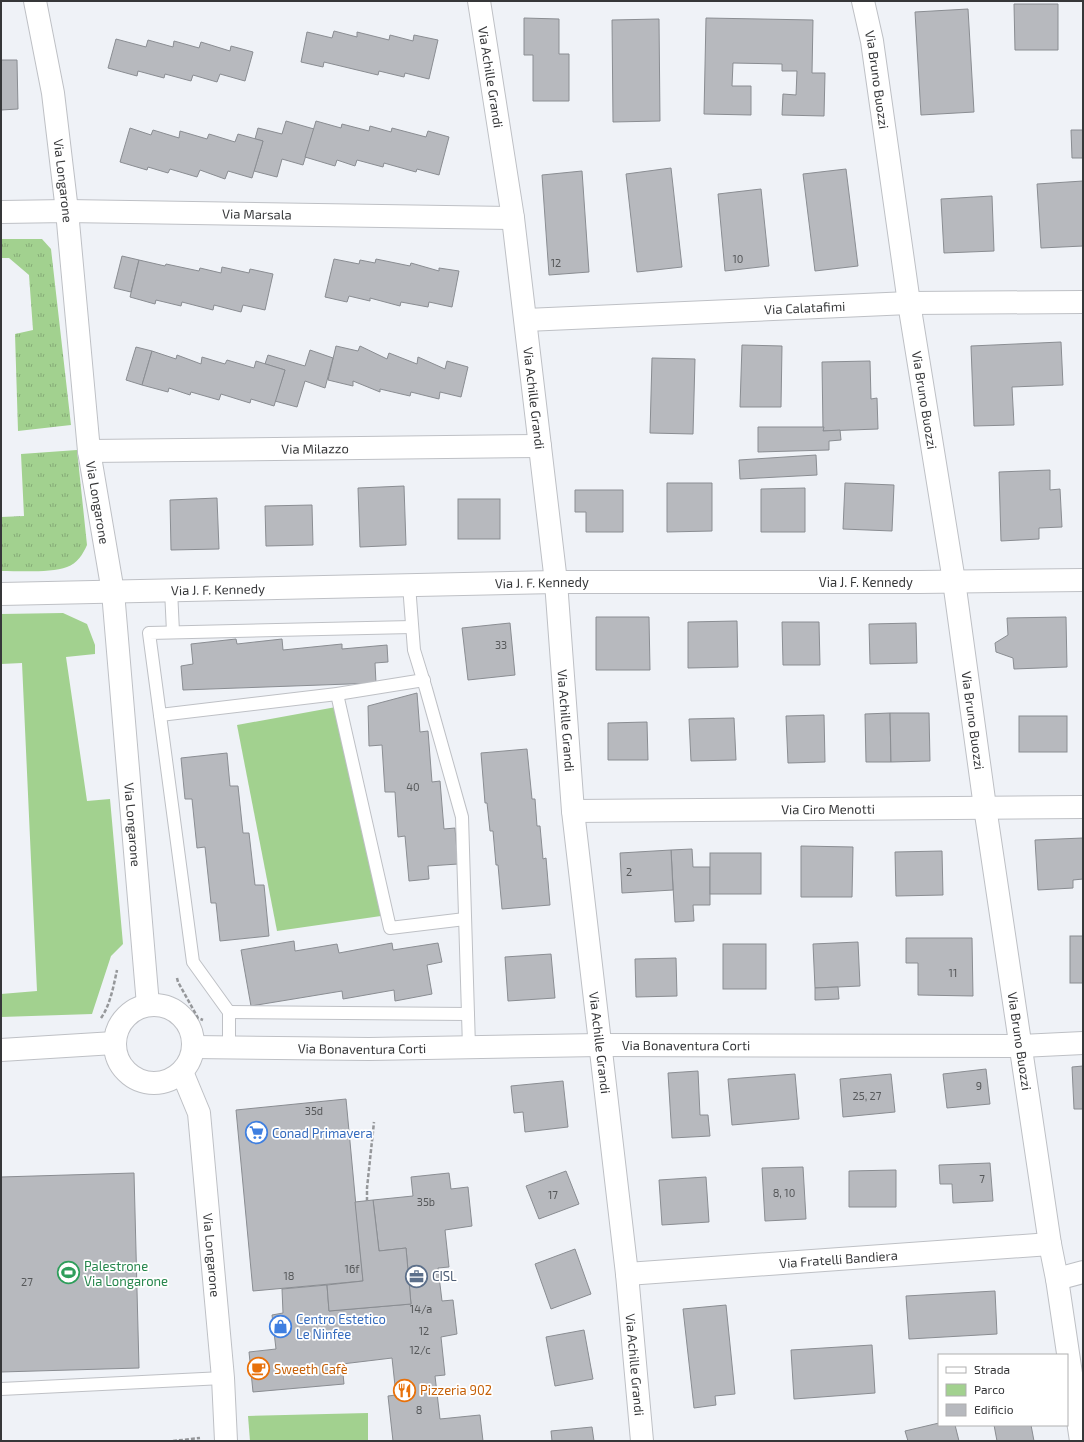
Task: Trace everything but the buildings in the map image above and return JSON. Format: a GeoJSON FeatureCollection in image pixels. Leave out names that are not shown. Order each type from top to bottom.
{"type":"FeatureCollection","features":[{"type":"Feature","properties":{"kind":"street","name":"Via Longarone"},"geometry":{"type":"LineString","coordinates":[[35,1],[53,93],[67,211],[90,452],[113,592],[148,1005]]}},
{"type":"Feature","properties":{"kind":"street","name":"Via Achille Grandi"},"geometry":{"type":"LineString","coordinates":[[479,1],[513,218],[556,582],[573,811],[627,1274],[642,1441]]}},
{"type":"Feature","properties":{"kind":"street","name":"Via Bruno Buozzi"},"geometry":{"type":"LineString","coordinates":[[863,1],[872,41],[908,303],[954,581],[984,807],[1081,1441]]}},
{"type":"Feature","properties":{"kind":"street","name":"Via Marsala"},"geometry":{"type":"LineString","coordinates":[[1,212],[67,211],[513,218]]}},
{"type":"Feature","properties":{"kind":"street","name":"Via Calatafimi"},"geometry":{"type":"LineString","coordinates":[[526,320],[908,303],[1083,302]]}},
{"type":"Feature","properties":{"kind":"street","name":"Via Milazzo"},"geometry":{"type":"LineString","coordinates":[[90,452],[540,446]]}},
{"type":"Feature","properties":{"kind":"street","name":"Via J. F. Kennedy"},"geometry":{"type":"LineString","coordinates":[[1,594],[556,582],[1083,580]]}},
{"type":"Feature","properties":{"kind":"street","name":"Via Ciro Menotti"},"geometry":{"type":"LineString","coordinates":[[573,811],[1083,807]]}},
{"type":"Feature","properties":{"kind":"street"},"geometry":{"type":"LineString","coordinates":[[148,1005],[164,1006],[172,1009],[183,1018],[192,1033],[193,1047],[190,1060],[182,1072],[174,1079],[161,1083],[147,1083],[133,1078],[120,1066],[114,1043],[119,1025],[130,1013],[136,1009],[148,1005]]}},
{"type":"Feature","properties":{"kind":"street"},"geometry":{"type":"LineString","coordinates":[[1,1050],[114,1043]]}},
{"type":"Feature","properties":{"kind":"street","name":"Via Bonaventura Corti"},"geometry":{"type":"LineString","coordinates":[[193,1047],[369,1049],[600,1045],[1021,1046],[1083,1043]]}},
{"type":"Feature","properties":{"kind":"street","name":"Via Longarone"},"geometry":{"type":"LineString","coordinates":[[182,1072],[199,1113],[223,1378],[226,1441]]}},
{"type":"Feature","properties":{"kind":"street","name":"Via Fratelli Bandiera"},"geometry":{"type":"LineString","coordinates":[[627,1274],[1050,1244]]}},
{"type":"Feature","properties":{"kind":"street"},"geometry":{"type":"LineString","coordinates":[[1057,1279],[1083,1272]]}},
{"type":"Feature","properties":{"kind":"lane"},"geometry":{"type":"LineString","coordinates":[[409,585],[414,650],[424,680],[462,817],[469,1048]]}},
{"type":"Feature","properties":{"kind":"lane"},"geometry":{"type":"LineString","coordinates":[[171,590],[173,632]]}},
{"type":"Feature","properties":{"kind":"lane"},"geometry":{"type":"LineString","coordinates":[[229,1048],[229,1012],[193,962],[149,633],[412,627]]}},
{"type":"Feature","properties":{"kind":"lane"},"geometry":{"type":"LineString","coordinates":[[160,715],[337,694],[424,680]]}},
{"type":"Feature","properties":{"kind":"lane"},"geometry":{"type":"LineString","coordinates":[[337,694],[390,928],[465,919]]}},
{"type":"Feature","properties":{"kind":"lane"},"geometry":{"type":"LineString","coordinates":[[229,1012],[468,1014]]}},
{"type":"Feature","properties":{"kind":"lane"},"geometry":{"type":"LineString","coordinates":[[1,1389],[223,1378]]}},
{"type":"Feature","properties":{"kind":"path"},"geometry":{"type":"LineString","coordinates":[[97,1023],[104,1014],[112,990],[120,956],[144,954]]}},
{"type":"Feature","properties":{"kind":"path"},"geometry":{"type":"LineString","coordinates":[[176,975],[178,982],[198,1018],[218,1025],[230,1025]]}},
{"type":"Feature","properties":{"kind":"path"},"geometry":{"type":"LineString","coordinates":[[367,1201],[374,1122]]}},
{"type":"Feature","properties":{"kind":"path"},"geometry":{"type":"LineString","coordinates":[[173,1441],[204,1438]]}},
{"type":"Feature","properties":{"kind":"green space"},"geometry":{"type":"Polygon","coordinates":[[[1,239],[42,239],[51,249],[71,425],[18,431],[15,334],[33,330],[29,275],[9,258],[1,258],[1,239]]]}},
{"type":"Feature","properties":{"kind":"green space"},"geometry":{"type":"Polygon","coordinates":[[[77,450],[87,545],[82,555],[71,566],[60,569],[1,571],[1,517],[24,516],[21,454],[77,450]]]}},
{"type":"Feature","properties":{"kind":"green space"},"geometry":{"type":"Polygon","coordinates":[[[63,613],[87,624],[95,645],[95,654],[66,657],[87,801],[110,799],[123,944],[111,956],[92,1014],[1,1017],[1,994],[37,991],[22,663],[1,664],[1,614],[63,613]]]}},
{"type":"Feature","properties":{"kind":"green space"},"geometry":{"type":"Polygon","coordinates":[[[336,707],[381,916],[277,931],[237,725],[336,707]]]}},
{"type":"Feature","properties":{"kind":"green space"},"geometry":{"type":"Polygon","coordinates":[[[368,1413],[368,1441],[250,1441],[248,1416],[368,1413]]]}},
{"type":"Feature","properties":{"kind":"place","name":"Conad Primavera"},"geometry":{"type":"Point","coordinates":[257,1133]}},
{"type":"Feature","properties":{"kind":"place","name":"Palestrone Via Longarone"},"geometry":{"type":"Point","coordinates":[69,1273]}},
{"type":"Feature","properties":{"kind":"place","name":"CISL"},"geometry":{"type":"Point","coordinates":[416,1276]}},
{"type":"Feature","properties":{"kind":"place","name":"Centro Estetico Le Ninfee"},"geometry":{"type":"Point","coordinates":[280,1326]}},
{"type":"Feature","properties":{"kind":"place","name":"Sweeth Cafè"},"geometry":{"type":"Point","coordinates":[259,1369]}},
{"type":"Feature","properties":{"kind":"place","name":"Pizzeria 902"},"geometry":{"type":"Point","coordinates":[404,1390]}}]}
